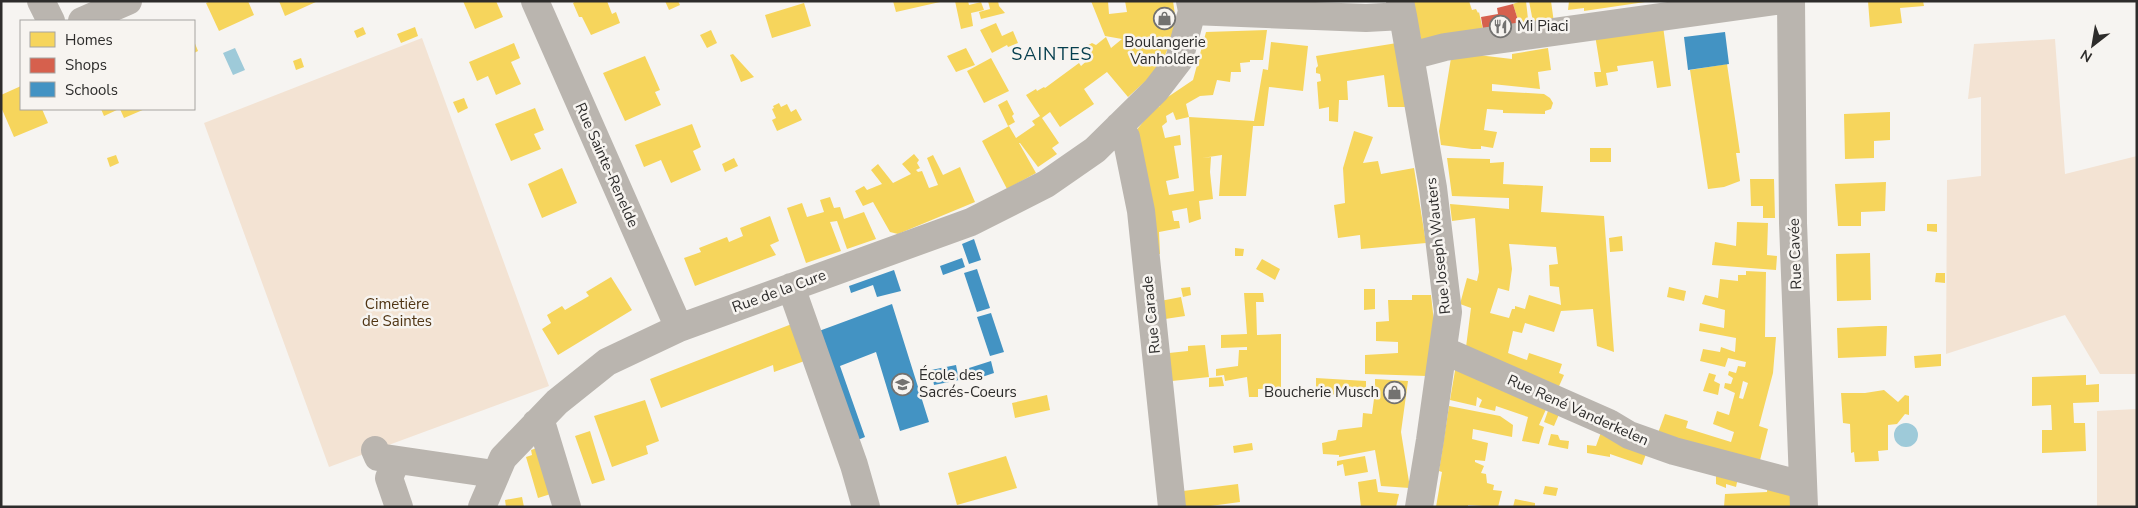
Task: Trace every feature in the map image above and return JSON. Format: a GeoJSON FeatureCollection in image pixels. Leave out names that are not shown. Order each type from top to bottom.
{"type":"FeatureCollection","features":[{"type":"Feature","properties":{"kind":"street"},"geometry":{"type":"LineString","coordinates":[[41,1],[50,20]]}},
{"type":"Feature","properties":{"kind":"street"},"geometry":{"type":"LineString","coordinates":[[84,20],[128,1]]}},
{"type":"Feature","properties":{"kind":"street","name":"Rue Sainte-Renelde"},"geometry":{"type":"LineString","coordinates":[[535,1],[679,328]]}},
{"type":"Feature","properties":{"kind":"street"},"geometry":{"type":"LineString","coordinates":[[1411,56],[1445,48],[1776,1]]}},
{"type":"Feature","properties":{"kind":"street","name":"Rue Cavée"},"geometry":{"type":"LineString","coordinates":[[1790,1],[1793,223],[1804,496]]}},
{"type":"Feature","properties":{"kind":"street"},"geometry":{"type":"LineString","coordinates":[[1191,6],[1366,18],[1401,9]]}},
{"type":"Feature","properties":{"kind":"street","name":"Rue de la Cure"},"geometry":{"type":"LineString","coordinates":[[482,507],[502,458],[557,402],[607,362],[679,328],[970,222],[1046,184],[1095,150],[1156,90],[1179,60],[1191,6]]}},
{"type":"Feature","properties":{"kind":"street","name":"Rue Joseph Wauters"},"geometry":{"type":"LineString","coordinates":[[1401,9],[1411,56],[1433,188],[1448,312],[1419,507]]}},
{"type":"Feature","properties":{"kind":"street","name":"Rue Carade"},"geometry":{"type":"LineString","coordinates":[[1118,126],[1126,137],[1141,211],[1172,507]]}},
{"type":"Feature","properties":{"kind":"street"},"geometry":{"type":"LineString","coordinates":[[791,287],[848,447],[866,507]]}},
{"type":"Feature","properties":{"kind":"street","name":"Rue René Vanderkelen"},"geometry":{"type":"LineString","coordinates":[[1443,350],[1609,423],[1629,435],[1804,496]]}},
{"type":"Feature","properties":{"kind":"street"},"geometry":{"type":"LineString","coordinates":[[536,423],[543,428],[567,507]]}},
{"type":"Feature","properties":{"kind":"street"},"geometry":{"type":"LineString","coordinates":[[399,507],[389,478],[386,456],[494,474]]}},
{"type":"Feature","properties":{"kind":"green space","name":"Cimetière de Saintes"},"geometry":{"type":"Polygon","coordinates":[[[422,38],[549,386],[329,467],[204,123],[422,38]]]}},
{"type":"Feature","properties":{"kind":"green space"},"geometry":{"type":"Polygon","coordinates":[[[2055,39],[2065,174],[2137,156],[2137,374],[2100,374],[2065,315],[1946,354],[1947,180],[1981,176],[1981,97],[1968,99],[1974,44],[2055,39]]]}},
{"type":"Feature","properties":{"kind":"green space"},"geometry":{"type":"Polygon","coordinates":[[[2137,409],[2137,507],[2097,506],[2097,411],[2137,409]]]}},
{"type":"Feature","properties":{"kind":"water"},"geometry":{"type":"Polygon","coordinates":[[[235,48],[245,70],[233,75],[223,53],[235,48]]]}},
{"type":"Feature","properties":{"kind":"water"},"geometry":{"type":"Polygon","coordinates":[[[1906,423],[1911,424],[1917,430],[1917,440],[1911,446],[1906,447],[1901,446],[1895,440],[1894,435],[1895,430],[1901,424],[1906,423]]]}},
{"type":"Feature","properties":{"kind":"building: Homes"},"geometry":{"type":"Polygon","coordinates":[[[210,1],[248,1],[254,15],[219,31],[206,3],[210,1]]]}},
{"type":"Feature","properties":{"kind":"building: Homes"},"geometry":{"type":"Polygon","coordinates":[[[279,1],[318,1],[285,16],[279,1]]]}},
{"type":"Feature","properties":{"kind":"building: Homes"},"geometry":{"type":"Polygon","coordinates":[[[463,1],[496,1],[503,17],[475,29],[463,1]]]}},
{"type":"Feature","properties":{"kind":"building: Homes"},"geometry":{"type":"Polygon","coordinates":[[[576,1],[607,1],[612,14],[616,12],[620,23],[591,35],[582,17],[579,17],[573,3],[576,1]]]}},
{"type":"Feature","properties":{"kind":"building: Homes"},"geometry":{"type":"Polygon","coordinates":[[[665,1],[678,1],[680,5],[669,10],[665,1]]]}},
{"type":"Feature","properties":{"kind":"building: Homes"},"geometry":{"type":"Polygon","coordinates":[[[893,1],[940,1],[940,2],[896,12],[893,1]]]}},
{"type":"Feature","properties":{"kind":"building: Homes"},"geometry":{"type":"Polygon","coordinates":[[[955,1],[968,1],[969,5],[981,2],[984,10],[971,13],[973,26],[961,29],[955,1]]]}},
{"type":"Feature","properties":{"kind":"building: Homes"},"geometry":{"type":"Polygon","coordinates":[[[988,1],[998,1],[999,6],[1005,13],[981,19],[979,12],[990,9],[988,1]]]}},
{"type":"Feature","properties":{"kind":"building: Homes"},"geometry":{"type":"Polygon","coordinates":[[[1091,1],[1108,1],[1109,14],[1127,12],[1125,1],[1173,1],[1177,29],[1158,70],[1128,97],[1107,72],[1084,89],[1094,104],[1060,127],[1050,112],[1042,118],[1059,143],[1052,148],[1057,154],[1038,167],[1019,143],[1036,173],[1007,189],[982,141],[1009,126],[1016,138],[1035,125],[1032,121],[1040,116],[1026,95],[1036,89],[1037,91],[1045,88],[1079,63],[1081,66],[1091,57],[1085,47],[1092,43],[1096,45],[1106,37],[1111,48],[1122,39],[1105,36],[1091,1]]]}},
{"type":"Feature","properties":{"kind":"building: Homes"},"geometry":{"type":"Polygon","coordinates":[[[1412,1],[1469,1],[1472,10],[1476,9],[1479,12],[1484,35],[1428,43],[1421,39],[1412,1]]]}},
{"type":"Feature","properties":{"kind":"building: Homes"},"geometry":{"type":"Polygon","coordinates":[[[1526,1],[1529,28],[1521,30],[1513,4],[1526,1]]]}},
{"type":"Feature","properties":{"kind":"building: Homes"},"geometry":{"type":"Polygon","coordinates":[[[1529,1],[1551,1],[1554,23],[1534,27],[1529,1]]]}},
{"type":"Feature","properties":{"kind":"building: Homes"},"geometry":{"type":"Polygon","coordinates":[[[1569,1],[1645,2],[1584,11],[1584,8],[1568,10],[1569,1]]]}},
{"type":"Feature","properties":{"kind":"building: Homes"},"geometry":{"type":"Polygon","coordinates":[[[1868,1],[1923,1],[1924,6],[1900,8],[1902,23],[1870,27],[1868,1]]]}},
{"type":"Feature","properties":{"kind":"building: Homes"},"geometry":{"type":"Polygon","coordinates":[[[804,3],[811,26],[772,38],[765,15],[804,3]]]}},
{"type":"Feature","properties":{"kind":"building: Homes"},"geometry":{"type":"Polygon","coordinates":[[[996,23],[1002,36],[1013,31],[1018,43],[1008,47],[1007,45],[992,53],[980,30],[996,23]]]}},
{"type":"Feature","properties":{"kind":"building: Homes"},"geometry":{"type":"Polygon","coordinates":[[[1663,26],[1671,86],[1657,88],[1653,61],[1617,66],[1618,71],[1606,73],[1608,85],[1596,87],[1594,72],[1601,72],[1595,35],[1663,26]]]}},
{"type":"Feature","properties":{"kind":"building: Homes"},"geometry":{"type":"Polygon","coordinates":[[[363,27],[366,34],[357,38],[354,31],[363,27]]]}},
{"type":"Feature","properties":{"kind":"building: Homes"},"geometry":{"type":"Polygon","coordinates":[[[415,27],[418,36],[401,43],[397,34],[415,27]]]}},
{"type":"Feature","properties":{"kind":"building: Homes"},"geometry":{"type":"Polygon","coordinates":[[[711,30],[717,43],[707,48],[700,35],[711,30]]]}},
{"type":"Feature","properties":{"kind":"building: Homes"},"geometry":{"type":"Polygon","coordinates":[[[1267,30],[1263,60],[1250,60],[1250,62],[1240,63],[1241,72],[1231,72],[1230,82],[1217,80],[1213,95],[1200,96],[1186,104],[1189,117],[1254,121],[1263,69],[1268,70],[1271,42],[1308,46],[1303,91],[1269,87],[1264,126],[1253,126],[1246,196],[1219,196],[1222,155],[1202,158],[1211,157],[1210,172],[1213,199],[1199,201],[1201,219],[1189,223],[1187,208],[1172,211],[1174,221],[1179,221],[1180,228],[1159,232],[1160,254],[1150,255],[1135,132],[1151,112],[1160,106],[1159,103],[1193,80],[1206,32],[1267,30]],[[1173,112],[1166,116],[1167,122],[1162,126],[1165,138],[1180,135],[1181,145],[1174,146],[1179,178],[1166,181],[1169,195],[1194,191],[1189,117],[1176,120],[1173,112]]]}},
{"type":"Feature","properties":{"kind":"building: Homes"},"geometry":{"type":"Polygon","coordinates":[[[514,43],[520,58],[511,62],[521,84],[496,95],[488,76],[477,81],[469,62],[514,43]]]}},
{"type":"Feature","properties":{"kind":"building: Homes"},"geometry":{"type":"Polygon","coordinates":[[[1397,43],[1406,107],[1388,107],[1384,75],[1347,81],[1348,100],[1339,100],[1338,122],[1329,121],[1329,107],[1319,109],[1317,82],[1321,81],[1320,74],[1316,73],[1318,66],[1316,56],[1397,43]]]}},
{"type":"Feature","properties":{"kind":"building: Homes"},"geometry":{"type":"Polygon","coordinates":[[[966,48],[975,65],[956,72],[947,56],[966,48]]]}},
{"type":"Feature","properties":{"kind":"building: Homes"},"geometry":{"type":"Polygon","coordinates":[[[1548,48],[1551,70],[1538,72],[1540,89],[1492,84],[1492,91],[1544,94],[1553,103],[1551,109],[1545,111],[1545,114],[1503,113],[1503,110],[1487,109],[1484,130],[1497,132],[1493,148],[1481,146],[1481,149],[1472,149],[1441,145],[1439,131],[1452,52],[1512,59],[1512,54],[1548,48]]]}},
{"type":"Feature","properties":{"kind":"building: Homes"},"geometry":{"type":"Polygon","coordinates":[[[733,54],[754,77],[741,82],[730,55],[733,54]]]}},
{"type":"Feature","properties":{"kind":"building: Homes"},"geometry":{"type":"Polygon","coordinates":[[[645,56],[660,90],[655,92],[661,105],[625,121],[603,73],[645,56]]]}},
{"type":"Feature","properties":{"kind":"building: Homes"},"geometry":{"type":"Polygon","coordinates":[[[301,58],[304,67],[296,70],[293,61],[301,58]]]}},
{"type":"Feature","properties":{"kind":"building: Homes"},"geometry":{"type":"Polygon","coordinates":[[[991,58],[1009,91],[984,103],[967,71],[991,58]]]}},
{"type":"Feature","properties":{"kind":"building: Homes"},"geometry":{"type":"Polygon","coordinates":[[[1727,64],[1740,153],[1736,153],[1740,181],[1724,187],[1708,189],[1690,70],[1727,64]]]}},
{"type":"Feature","properties":{"kind":"building: Homes"},"geometry":{"type":"Polygon","coordinates":[[[20,86],[20,110],[42,110],[48,123],[14,137],[1,107],[1,95],[20,86]]]}},
{"type":"Feature","properties":{"kind":"building: Homes"},"geometry":{"type":"Polygon","coordinates":[[[464,98],[468,108],[458,113],[453,102],[464,98]]]}},
{"type":"Feature","properties":{"kind":"building: Homes"},"geometry":{"type":"Polygon","coordinates":[[[1007,100],[1014,114],[1012,116],[1015,122],[1008,126],[998,105],[1007,100]]]}},
{"type":"Feature","properties":{"kind":"building: Homes"},"geometry":{"type":"Polygon","coordinates":[[[779,103],[781,107],[787,104],[791,112],[796,109],[802,120],[777,131],[772,120],[776,118],[772,109],[774,108],[773,106],[779,103]]]}},
{"type":"Feature","properties":{"kind":"building: Homes"},"geometry":{"type":"Polygon","coordinates":[[[535,108],[544,130],[534,134],[541,149],[511,161],[495,124],[535,108]]]}},
{"type":"Feature","properties":{"kind":"building: Homes"},"geometry":{"type":"Polygon","coordinates":[[[101,110],[117,110],[104,116],[101,110]]]}},
{"type":"Feature","properties":{"kind":"building: Homes"},"geometry":{"type":"Polygon","coordinates":[[[120,110],[143,110],[124,118],[120,110]]]}},
{"type":"Feature","properties":{"kind":"building: Homes"},"geometry":{"type":"Polygon","coordinates":[[[1890,112],[1890,140],[1874,141],[1874,158],[1845,159],[1844,114],[1890,112]]]}},
{"type":"Feature","properties":{"kind":"building: Homes"},"geometry":{"type":"Polygon","coordinates":[[[692,124],[701,147],[693,151],[701,170],[671,183],[661,160],[644,167],[635,145],[692,124]]]}},
{"type":"Feature","properties":{"kind":"building: Homes"},"geometry":{"type":"Polygon","coordinates":[[[1354,131],[1373,137],[1363,163],[1378,161],[1381,174],[1414,168],[1426,243],[1361,249],[1360,235],[1338,238],[1334,205],[1345,203],[1343,168],[1354,131]]]}},
{"type":"Feature","properties":{"kind":"building: Homes"},"geometry":{"type":"Polygon","coordinates":[[[1590,148],[1611,148],[1611,162],[1590,162],[1590,148]]]}},
{"type":"Feature","properties":{"kind":"building: Homes"},"geometry":{"type":"Polygon","coordinates":[[[914,154],[919,160],[917,163],[920,168],[916,170],[918,172],[922,171],[929,188],[938,185],[927,158],[933,155],[943,175],[960,167],[975,202],[898,234],[890,232],[873,202],[863,206],[855,191],[864,186],[867,190],[882,184],[871,170],[878,164],[893,183],[911,174],[902,164],[914,154]]]}},
{"type":"Feature","properties":{"kind":"building: Homes"},"geometry":{"type":"Polygon","coordinates":[[[116,155],[119,163],[110,167],[107,158],[116,155]]]}},
{"type":"Feature","properties":{"kind":"building: Homes"},"geometry":{"type":"Polygon","coordinates":[[[734,158],[738,166],[725,172],[722,164],[734,158]]]}},
{"type":"Feature","properties":{"kind":"building: Homes"},"geometry":{"type":"Polygon","coordinates":[[[1447,158],[1490,159],[1490,163],[1504,162],[1503,184],[1543,186],[1541,212],[1604,216],[1614,352],[1597,346],[1593,309],[1561,311],[1554,332],[1525,323],[1522,333],[1513,331],[1508,353],[1527,360],[1529,353],[1562,364],[1559,373],[1564,375],[1556,393],[1465,355],[1471,308],[1460,304],[1467,278],[1477,281],[1479,272],[1475,218],[1452,221],[1450,204],[1509,209],[1509,198],[1452,196],[1447,158]],[[1509,244],[1512,269],[1509,291],[1498,288],[1490,313],[1509,318],[1515,306],[1525,309],[1529,295],[1561,305],[1559,287],[1550,286],[1549,265],[1558,264],[1556,247],[1509,244]]]}},
{"type":"Feature","properties":{"kind":"building: Homes"},"geometry":{"type":"Polygon","coordinates":[[[562,168],[577,203],[542,218],[528,184],[562,168]]]}},
{"type":"Feature","properties":{"kind":"building: Homes"},"geometry":{"type":"Polygon","coordinates":[[[1750,179],[1774,179],[1775,218],[1763,218],[1763,206],[1751,206],[1750,179]]]}},
{"type":"Feature","properties":{"kind":"building: Homes"},"geometry":{"type":"Polygon","coordinates":[[[1886,182],[1885,211],[1861,212],[1861,226],[1838,226],[1835,184],[1886,182]]]}},
{"type":"Feature","properties":{"kind":"building: Homes"},"geometry":{"type":"Polygon","coordinates":[[[830,197],[834,208],[840,207],[844,219],[864,212],[876,239],[847,249],[837,221],[830,222],[841,251],[806,263],[787,208],[802,203],[807,217],[824,212],[820,200],[830,197]]]}},
{"type":"Feature","properties":{"kind":"building: Homes"},"geometry":{"type":"Polygon","coordinates":[[[770,216],[779,241],[770,245],[776,255],[695,286],[684,258],[701,252],[699,248],[727,237],[729,242],[743,236],[740,228],[770,216]]]}},
{"type":"Feature","properties":{"kind":"building: Homes"},"geometry":{"type":"Polygon","coordinates":[[[1737,222],[1768,223],[1767,255],[1777,256],[1776,270],[1712,265],[1715,242],[1736,246],[1737,222]]]}},
{"type":"Feature","properties":{"kind":"building: Homes"},"geometry":{"type":"Polygon","coordinates":[[[1927,224],[1937,224],[1937,232],[1927,231],[1927,224]]]}},
{"type":"Feature","properties":{"kind":"building: Homes"},"geometry":{"type":"Polygon","coordinates":[[[1622,236],[1623,251],[1610,252],[1609,238],[1622,236]]]}},
{"type":"Feature","properties":{"kind":"building: Homes"},"geometry":{"type":"Polygon","coordinates":[[[1235,248],[1244,249],[1243,256],[1235,256],[1235,248]]]}},
{"type":"Feature","properties":{"kind":"building: Homes"},"geometry":{"type":"Polygon","coordinates":[[[1870,253],[1871,300],[1837,301],[1836,254],[1870,253]]]}},
{"type":"Feature","properties":{"kind":"building: Homes"},"geometry":{"type":"Polygon","coordinates":[[[1262,259],[1280,269],[1275,280],[1256,269],[1262,259]]]}},
{"type":"Feature","properties":{"kind":"building: Homes"},"geometry":{"type":"Polygon","coordinates":[[[1746,271],[1766,272],[1765,337],[1776,337],[1773,373],[1759,426],[1768,429],[1758,468],[1658,433],[1665,414],[1688,421],[1686,428],[1731,442],[1734,432],[1713,424],[1717,411],[1729,415],[1735,393],[1724,388],[1725,383],[1731,384],[1733,378],[1728,375],[1729,371],[1736,373],[1738,366],[1745,367],[1746,362],[1728,358],[1725,367],[1700,361],[1703,349],[1720,352],[1721,347],[1735,352],[1736,338],[1699,331],[1700,323],[1724,328],[1725,310],[1702,304],[1705,295],[1718,298],[1720,279],[1738,281],[1738,275],[1746,275],[1746,271]],[[1743,381],[1739,398],[1743,399],[1748,383],[1743,381]]]}},
{"type":"Feature","properties":{"kind":"building: Homes"},"geometry":{"type":"Polygon","coordinates":[[[1936,273],[1945,273],[1945,283],[1935,282],[1936,273]]]}},
{"type":"Feature","properties":{"kind":"building: Homes"},"geometry":{"type":"Polygon","coordinates":[[[611,277],[632,310],[558,355],[542,329],[551,323],[547,315],[562,306],[565,310],[589,296],[586,292],[611,277]]]}},
{"type":"Feature","properties":{"kind":"building: Homes"},"geometry":{"type":"Polygon","coordinates":[[[1190,287],[1191,295],[1183,297],[1181,288],[1190,287]]]}},
{"type":"Feature","properties":{"kind":"building: Homes"},"geometry":{"type":"Polygon","coordinates":[[[1669,287],[1686,291],[1684,301],[1667,297],[1669,287]]]}},
{"type":"Feature","properties":{"kind":"building: Homes"},"geometry":{"type":"Polygon","coordinates":[[[1364,289],[1375,289],[1375,309],[1364,310],[1364,289]]]}},
{"type":"Feature","properties":{"kind":"building: Homes"},"geometry":{"type":"Polygon","coordinates":[[[1244,293],[1263,293],[1264,302],[1256,302],[1257,335],[1281,334],[1281,388],[1258,389],[1258,397],[1249,397],[1247,377],[1225,381],[1224,375],[1216,376],[1216,369],[1238,366],[1239,350],[1247,350],[1247,347],[1221,348],[1221,335],[1247,334],[1244,293]]]}},
{"type":"Feature","properties":{"kind":"building: Homes"},"geometry":{"type":"Polygon","coordinates":[[[1412,295],[1431,295],[1434,322],[1427,376],[1365,374],[1365,355],[1398,353],[1398,342],[1376,341],[1376,322],[1389,321],[1388,300],[1412,300],[1412,295]]]}},
{"type":"Feature","properties":{"kind":"building: Homes"},"geometry":{"type":"Polygon","coordinates":[[[1181,297],[1185,316],[1165,319],[1155,302],[1181,297]]]}},
{"type":"Feature","properties":{"kind":"building: Homes"},"geometry":{"type":"Polygon","coordinates":[[[797,322],[810,359],[774,372],[773,365],[661,408],[650,379],[797,322]]]}},
{"type":"Feature","properties":{"kind":"building: Homes"},"geometry":{"type":"Polygon","coordinates":[[[1887,326],[1886,356],[1838,358],[1837,328],[1887,326]]]}},
{"type":"Feature","properties":{"kind":"building: Homes"},"geometry":{"type":"Polygon","coordinates":[[[1205,345],[1209,377],[1172,381],[1169,353],[1188,351],[1188,346],[1205,345]]]}},
{"type":"Feature","properties":{"kind":"building: Homes"},"geometry":{"type":"Polygon","coordinates":[[[1941,354],[1941,366],[1915,368],[1914,356],[1941,354]]]}},
{"type":"Feature","properties":{"kind":"building: Homes"},"geometry":{"type":"Polygon","coordinates":[[[1457,359],[1548,405],[1539,425],[1544,427],[1539,444],[1522,441],[1528,417],[1496,406],[1495,411],[1479,407],[1482,400],[1477,397],[1476,406],[1450,400],[1457,359]]]}},
{"type":"Feature","properties":{"kind":"building: Homes"},"geometry":{"type":"Polygon","coordinates":[[[1709,373],[1716,375],[1714,381],[1720,384],[1718,395],[1703,391],[1709,373]]]}},
{"type":"Feature","properties":{"kind":"building: Homes"},"geometry":{"type":"Polygon","coordinates":[[[2086,375],[2086,385],[2099,384],[2099,402],[2073,403],[2074,423],[2085,423],[2086,451],[2042,453],[2042,430],[2052,430],[2051,405],[2032,406],[2032,377],[2086,375]]]}},
{"type":"Feature","properties":{"kind":"building: Homes"},"geometry":{"type":"Polygon","coordinates":[[[1222,377],[1224,386],[1209,387],[1209,378],[1222,377]]]}},
{"type":"Feature","properties":{"kind":"building: Homes"},"geometry":{"type":"Polygon","coordinates":[[[1316,378],[1366,381],[1366,388],[1375,389],[1375,379],[1408,381],[1401,432],[1410,488],[1381,486],[1375,450],[1339,457],[1339,455],[1323,454],[1322,443],[1336,440],[1338,430],[1362,427],[1363,413],[1372,414],[1374,399],[1330,394],[1329,397],[1316,396],[1316,378]]]}},
{"type":"Feature","properties":{"kind":"building: Homes"},"geometry":{"type":"Polygon","coordinates":[[[1884,390],[1898,402],[1905,395],[1909,396],[1909,415],[1905,414],[1897,424],[1888,425],[1888,450],[1878,451],[1879,461],[1855,462],[1854,452],[1851,453],[1850,424],[1843,423],[1841,393],[1865,393],[1884,390]]]}},
{"type":"Feature","properties":{"kind":"building: Homes"},"geometry":{"type":"Polygon","coordinates":[[[1047,395],[1050,410],[1015,418],[1012,403],[1047,395]]]}},
{"type":"Feature","properties":{"kind":"building: Homes"},"geometry":{"type":"Polygon","coordinates":[[[645,400],[659,441],[646,446],[648,454],[612,467],[594,416],[645,400]]]}},
{"type":"Feature","properties":{"kind":"building: Homes"},"geometry":{"type":"Polygon","coordinates":[[[1449,406],[1500,416],[1513,425],[1512,437],[1473,429],[1472,439],[1488,443],[1485,461],[1475,460],[1475,462],[1484,466],[1481,473],[1486,474],[1487,483],[1494,485],[1493,490],[1502,491],[1498,507],[1468,505],[1468,507],[1436,507],[1442,472],[1439,471],[1449,406]]]}},
{"type":"Feature","properties":{"kind":"building: Homes"},"geometry":{"type":"Polygon","coordinates":[[[1549,408],[1560,412],[1554,426],[1544,422],[1549,408]]]}},
{"type":"Feature","properties":{"kind":"building: Homes"},"geometry":{"type":"Polygon","coordinates":[[[1604,424],[1649,446],[1642,465],[1610,454],[1610,457],[1587,453],[1587,445],[1596,446],[1604,424]]]}},
{"type":"Feature","properties":{"kind":"building: Homes"},"geometry":{"type":"Polygon","coordinates":[[[590,431],[605,480],[592,484],[575,436],[590,431]]]}},
{"type":"Feature","properties":{"kind":"building: Homes"},"geometry":{"type":"Polygon","coordinates":[[[1551,434],[1558,435],[1560,440],[1569,441],[1568,449],[1548,445],[1551,434]]]}},
{"type":"Feature","properties":{"kind":"building: Homes"},"geometry":{"type":"Polygon","coordinates":[[[1252,443],[1253,450],[1234,453],[1233,446],[1252,443]]]}},
{"type":"Feature","properties":{"kind":"building: Homes"},"geometry":{"type":"Polygon","coordinates":[[[543,446],[557,492],[538,498],[526,457],[532,455],[531,450],[543,446]]]}},
{"type":"Feature","properties":{"kind":"building: Homes"},"geometry":{"type":"Polygon","coordinates":[[[1006,456],[1017,488],[957,505],[948,473],[1006,456]]]}},
{"type":"Feature","properties":{"kind":"building: Homes"},"geometry":{"type":"Polygon","coordinates":[[[1365,456],[1368,472],[1345,476],[1343,464],[1337,466],[1337,461],[1365,456]]]}},
{"type":"Feature","properties":{"kind":"building: Homes"},"geometry":{"type":"Polygon","coordinates":[[[1739,473],[1736,487],[1726,484],[1726,488],[1716,484],[1716,476],[1739,473]]]}},
{"type":"Feature","properties":{"kind":"building: Homes"},"geometry":{"type":"Polygon","coordinates":[[[1376,479],[1378,492],[1399,494],[1396,507],[1361,507],[1358,482],[1376,479]]]}},
{"type":"Feature","properties":{"kind":"building: Homes"},"geometry":{"type":"Polygon","coordinates":[[[1768,480],[1791,489],[1791,507],[1724,507],[1725,494],[1767,492],[1768,480]]]}},
{"type":"Feature","properties":{"kind":"building: Homes"},"geometry":{"type":"Polygon","coordinates":[[[1238,484],[1240,502],[1203,507],[1177,507],[1175,492],[1238,484]]]}},
{"type":"Feature","properties":{"kind":"building: Homes"},"geometry":{"type":"Polygon","coordinates":[[[1545,486],[1558,488],[1556,496],[1543,494],[1545,486]]]}},
{"type":"Feature","properties":{"kind":"building: Homes"},"geometry":{"type":"Polygon","coordinates":[[[522,497],[524,507],[506,507],[505,500],[522,497]]]}},
{"type":"Feature","properties":{"kind":"building: Homes"},"geometry":{"type":"Polygon","coordinates":[[[1515,499],[1535,503],[1535,507],[1513,507],[1515,499]]]}},
{"type":"Feature","properties":{"kind":"building: Shops"},"geometry":{"type":"Polygon","coordinates":[[[1513,4],[1521,30],[1484,35],[1481,17],[1498,14],[1497,8],[1513,4]]]}},
{"type":"Feature","properties":{"kind":"building: Schools"},"geometry":{"type":"Polygon","coordinates":[[[1725,32],[1729,64],[1688,70],[1684,37],[1725,32]]]}},
{"type":"Feature","properties":{"kind":"building: Schools"},"geometry":{"type":"Polygon","coordinates":[[[974,239],[981,260],[969,264],[962,244],[974,239]]]}},
{"type":"Feature","properties":{"kind":"building: Schools"},"geometry":{"type":"Polygon","coordinates":[[[962,258],[965,267],[943,275],[940,266],[962,258]]]}},
{"type":"Feature","properties":{"kind":"building: Schools"},"geometry":{"type":"Polygon","coordinates":[[[977,269],[990,308],[977,312],[964,273],[977,269]]]}},
{"type":"Feature","properties":{"kind":"building: Schools"},"geometry":{"type":"Polygon","coordinates":[[[894,270],[901,291],[877,297],[873,285],[851,293],[849,286],[894,270]]]}},
{"type":"Feature","properties":{"kind":"building: Schools"},"geometry":{"type":"Polygon","coordinates":[[[892,304],[929,422],[900,431],[876,352],[840,366],[865,437],[855,441],[819,331],[892,304]]]}},
{"type":"Feature","properties":{"kind":"building: Schools"},"geometry":{"type":"Polygon","coordinates":[[[991,313],[1004,352],[990,356],[977,317],[991,313]]]}},
{"type":"Feature","properties":{"kind":"building: Schools"},"geometry":{"type":"Polygon","coordinates":[[[991,361],[994,373],[973,380],[969,368],[991,361]]]}},
{"type":"Feature","properties":{"kind":"building: Schools"},"geometry":{"type":"Polygon","coordinates":[[[956,365],[959,380],[934,385],[931,370],[956,365]]]}},
{"type":"Feature","properties":{"kind":"place","name":"Boulangerie Vanholder"},"geometry":{"type":"Point","coordinates":[1165,19]}},
{"type":"Feature","properties":{"kind":"place","name":"Mi Piaci"},"geometry":{"type":"Point","coordinates":[1501,26]}},
{"type":"Feature","properties":{"kind":"place","name":"École des Sacrés-Coeurs"},"geometry":{"type":"Point","coordinates":[903,384]}},
{"type":"Feature","properties":{"kind":"place","name":"Boucherie Musch"},"geometry":{"type":"Point","coordinates":[1395,392]}},
{"type":"Feature","properties":{"kind":"district","name":"SAINTES"},"geometry":{"type":"Point","coordinates":[1052,54]}}]}
